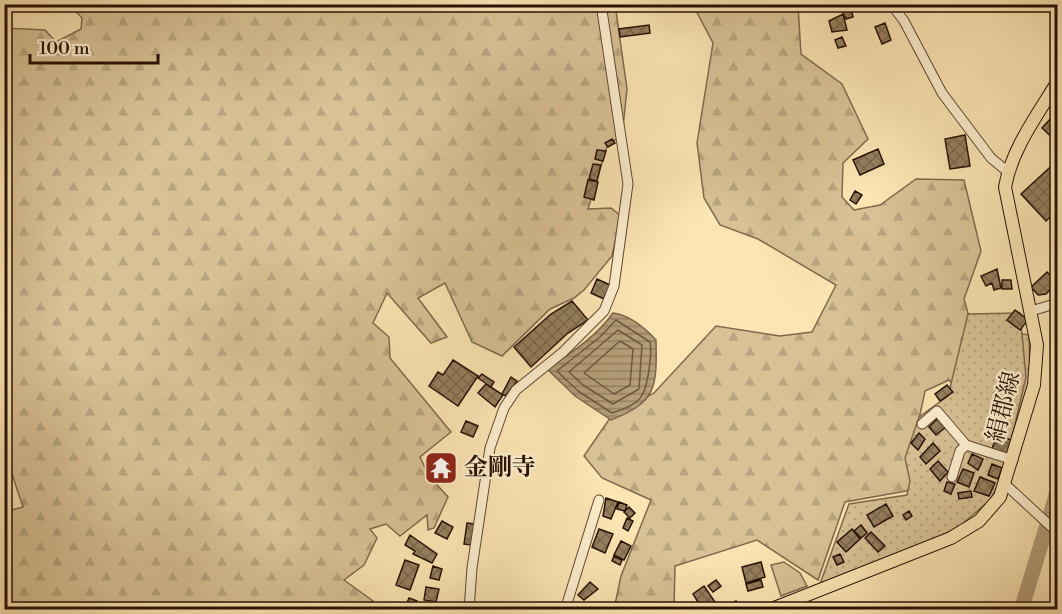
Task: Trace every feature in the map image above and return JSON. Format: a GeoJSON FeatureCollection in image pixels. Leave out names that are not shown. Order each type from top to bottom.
{"type":"FeatureCollection","features":[{"type":"Feature","properties":{"kind":"main road","name":"絹郡線"},"geometry":{"type":"LineString","coordinates":[[769,609],[964,532],[993,507],[1006,486],[1035,376],[1037,345],[1006,201],[1008,172],[1018,148],[1058,81]]}},
{"type":"Feature","properties":{"kind":"street"},"geometry":{"type":"LineString","coordinates":[[469,609],[472,568],[490,448],[504,408],[516,390],[563,352],[604,311],[614,286],[628,184],[601,4]]}},
{"type":"Feature","properties":{"kind":"street"},"geometry":{"type":"LineString","coordinates":[[891,4],[904,21],[942,93],[959,118],[991,158],[1008,172]]}},
{"type":"Feature","properties":{"kind":"street"},"geometry":{"type":"LineString","coordinates":[[1031,310],[1058,303]]}},
{"type":"Feature","properties":{"kind":"street"},"geometry":{"type":"LineString","coordinates":[[922,424],[937,411],[966,445],[1013,460]]}},
{"type":"Feature","properties":{"kind":"street"},"geometry":{"type":"LineString","coordinates":[[952,477],[960,451],[966,445]]}},
{"type":"Feature","properties":{"kind":"street"},"geometry":{"type":"LineString","coordinates":[[1006,486],[1054,530]]}},
{"type":"Feature","properties":{"kind":"street"},"geometry":{"type":"LineString","coordinates":[[565,609],[599,500]]}},
{"type":"Feature","properties":{"kind":"green space"},"geometry":{"type":"Polygon","coordinates":[[[69,4],[603,4],[616,11],[627,89],[622,137],[608,143],[588,209],[611,208],[621,216],[612,256],[584,290],[574,298],[550,309],[502,356],[472,342],[445,283],[418,298],[447,337],[431,343],[387,293],[373,323],[389,337],[390,358],[451,432],[420,457],[429,476],[448,497],[434,528],[428,530],[427,515],[400,536],[386,524],[370,529],[377,538],[364,565],[344,580],[373,601],[364,609],[5,609],[4,512],[23,507],[4,450],[5,28],[45,30],[56,42],[81,29],[82,18],[69,4]]]}},
{"type":"Feature","properties":{"kind":"green space"},"geometry":{"type":"Polygon","coordinates":[[[693,5],[798,5],[801,54],[842,84],[868,139],[843,163],[842,197],[854,210],[880,205],[916,179],[964,180],[981,251],[964,299],[970,320],[987,327],[1029,335],[1030,382],[1023,415],[1005,427],[982,418],[949,380],[925,391],[911,457],[931,483],[906,491],[845,502],[818,580],[757,540],[675,566],[674,609],[614,609],[621,576],[651,500],[602,478],[584,456],[610,418],[654,393],[716,326],[780,336],[812,332],[836,285],[758,239],[720,225],[704,198],[697,143],[713,43],[693,5]]]}},
{"type":"Feature","properties":{"kind":"green space"},"geometry":{"type":"Polygon","coordinates":[[[1020,313],[1026,377],[1003,475],[990,500],[960,526],[937,538],[820,584],[849,504],[907,495],[910,481],[905,458],[919,417],[948,396],[968,314],[1020,313]]]}},
{"type":"Feature","properties":{"kind":"green space"},"geometry":{"type":"Polygon","coordinates":[[[784,562],[800,573],[807,586],[781,596],[771,565],[784,562]]]}},
{"type":"Feature","properties":{"kind":"water"},"geometry":{"type":"Polygon","coordinates":[[[613,313],[631,319],[656,340],[656,370],[651,391],[646,399],[638,407],[611,420],[575,396],[546,368],[582,344],[599,330],[613,313]]]}},
{"type":"Feature","properties":{"kind":"building"},"geometry":{"type":"Polygon","coordinates":[[[850,4],[853,17],[846,19],[840,7],[850,4]]]}},
{"type":"Feature","properties":{"kind":"building"},"geometry":{"type":"Polygon","coordinates":[[[843,14],[847,30],[832,32],[829,21],[843,14]]]}},
{"type":"Feature","properties":{"kind":"building"},"geometry":{"type":"Polygon","coordinates":[[[885,23],[891,40],[882,44],[875,27],[885,23]]]}},
{"type":"Feature","properties":{"kind":"building"},"geometry":{"type":"Polygon","coordinates":[[[649,25],[650,33],[620,37],[619,29],[649,25]]]}},
{"type":"Feature","properties":{"kind":"building"},"geometry":{"type":"Polygon","coordinates":[[[842,37],[846,46],[838,48],[835,40],[842,37]]]}},
{"type":"Feature","properties":{"kind":"building"},"geometry":{"type":"Polygon","coordinates":[[[1053,116],[1058,120],[1058,143],[1042,128],[1053,116]]]}},
{"type":"Feature","properties":{"kind":"building"},"geometry":{"type":"Polygon","coordinates":[[[965,135],[970,166],[950,169],[945,139],[965,135]]]}},
{"type":"Feature","properties":{"kind":"building"},"geometry":{"type":"Polygon","coordinates":[[[612,139],[615,143],[608,147],[605,143],[612,139]]]}},
{"type":"Feature","properties":{"kind":"building"},"geometry":{"type":"Polygon","coordinates":[[[878,149],[884,164],[860,175],[853,160],[878,149]]]}},
{"type":"Feature","properties":{"kind":"building"},"geometry":{"type":"Polygon","coordinates":[[[597,150],[606,151],[603,161],[595,159],[597,150]]]}},
{"type":"Feature","properties":{"kind":"building"},"geometry":{"type":"Polygon","coordinates":[[[1058,160],[1058,210],[1046,221],[1021,194],[1058,160]]]}},
{"type":"Feature","properties":{"kind":"building"},"geometry":{"type":"Polygon","coordinates":[[[593,164],[601,165],[597,181],[589,179],[593,164]]]}},
{"type":"Feature","properties":{"kind":"building"},"geometry":{"type":"Polygon","coordinates":[[[588,180],[598,182],[594,200],[584,197],[588,180]]]}},
{"type":"Feature","properties":{"kind":"building"},"geometry":{"type":"Polygon","coordinates":[[[855,191],[862,195],[856,204],[850,200],[855,191]]]}},
{"type":"Feature","properties":{"kind":"building"},"geometry":{"type":"Polygon","coordinates":[[[1058,266],[1058,278],[1057,279],[1051,273],[1058,266]]]}},
{"type":"Feature","properties":{"kind":"building"},"geometry":{"type":"Polygon","coordinates":[[[997,269],[1001,288],[994,290],[992,283],[986,286],[981,276],[997,269]]]}},
{"type":"Feature","properties":{"kind":"building"},"geometry":{"type":"Polygon","coordinates":[[[1047,272],[1057,282],[1046,294],[1038,295],[1031,287],[1047,272]]]}},
{"type":"Feature","properties":{"kind":"building"},"geometry":{"type":"Polygon","coordinates":[[[597,279],[610,285],[604,299],[591,293],[597,279]]]}},
{"type":"Feature","properties":{"kind":"building"},"geometry":{"type":"Polygon","coordinates":[[[1002,280],[1011,280],[1012,289],[1002,289],[1002,280]]]}},
{"type":"Feature","properties":{"kind":"building"},"geometry":{"type":"Polygon","coordinates":[[[572,301],[588,320],[568,333],[531,367],[514,347],[551,314],[572,301]]]}},
{"type":"Feature","properties":{"kind":"building"},"geometry":{"type":"Polygon","coordinates":[[[1015,310],[1028,320],[1020,330],[1007,320],[1015,310]]]}},
{"type":"Feature","properties":{"kind":"building"},"geometry":{"type":"Polygon","coordinates":[[[453,360],[478,376],[458,406],[429,386],[438,372],[443,375],[453,360]]]}},
{"type":"Feature","properties":{"kind":"building"},"geometry":{"type":"Polygon","coordinates":[[[482,374],[494,382],[491,387],[478,378],[482,374]]]}},
{"type":"Feature","properties":{"kind":"building"},"geometry":{"type":"Polygon","coordinates":[[[511,377],[517,381],[506,396],[502,394],[511,377]]]}},
{"type":"Feature","properties":{"kind":"building"},"geometry":{"type":"Polygon","coordinates":[[[486,384],[503,395],[495,407],[478,393],[486,384]]]}},
{"type":"Feature","properties":{"kind":"building"},"geometry":{"type":"Polygon","coordinates":[[[947,385],[953,392],[940,401],[935,394],[947,385]]]}},
{"type":"Feature","properties":{"kind":"building"},"geometry":{"type":"Polygon","coordinates":[[[938,418],[946,427],[936,435],[929,427],[938,418]]]}},
{"type":"Feature","properties":{"kind":"building"},"geometry":{"type":"Polygon","coordinates":[[[466,421],[478,426],[473,437],[461,432],[466,421]]]}},
{"type":"Feature","properties":{"kind":"building"},"geometry":{"type":"Polygon","coordinates":[[[919,433],[925,439],[918,450],[911,443],[919,433]]]}},
{"type":"Feature","properties":{"kind":"building"},"geometry":{"type":"Polygon","coordinates":[[[997,435],[1014,441],[1009,454],[992,449],[997,435]]]}},
{"type":"Feature","properties":{"kind":"building"},"geometry":{"type":"Polygon","coordinates":[[[933,443],[940,451],[926,464],[920,457],[933,443]]]}},
{"type":"Feature","properties":{"kind":"building"},"geometry":{"type":"Polygon","coordinates":[[[972,454],[983,459],[978,470],[968,463],[972,454]]]}},
{"type":"Feature","properties":{"kind":"building","name":"金剛寺"},"geometry":{"type":"Polygon","coordinates":[[[437,459],[450,464],[448,468],[451,469],[444,478],[431,473],[437,459]]]}},
{"type":"Feature","properties":{"kind":"building"},"geometry":{"type":"Polygon","coordinates":[[[938,461],[948,472],[940,481],[930,469],[938,461]]]}},
{"type":"Feature","properties":{"kind":"building"},"geometry":{"type":"Polygon","coordinates":[[[992,464],[1002,468],[998,479],[988,475],[992,464]]]}},
{"type":"Feature","properties":{"kind":"building"},"geometry":{"type":"Polygon","coordinates":[[[963,469],[974,473],[969,487],[957,482],[963,469]]]}},
{"type":"Feature","properties":{"kind":"building"},"geometry":{"type":"Polygon","coordinates":[[[980,477],[995,483],[989,496],[974,491],[980,477]]]}},
{"type":"Feature","properties":{"kind":"building"},"geometry":{"type":"Polygon","coordinates":[[[947,482],[955,484],[951,494],[944,491],[947,482]]]}},
{"type":"Feature","properties":{"kind":"building"},"geometry":{"type":"Polygon","coordinates":[[[971,491],[972,497],[959,499],[958,493],[971,491]]]}},
{"type":"Feature","properties":{"kind":"building"},"geometry":{"type":"Polygon","coordinates":[[[606,498],[618,502],[611,519],[603,516],[606,498]]]}},
{"type":"Feature","properties":{"kind":"building"},"geometry":{"type":"Polygon","coordinates":[[[619,502],[627,505],[625,511],[617,509],[619,502]]]}},
{"type":"Feature","properties":{"kind":"building"},"geometry":{"type":"Polygon","coordinates":[[[886,504],[893,516],[874,527],[867,515],[886,504]]]}},
{"type":"Feature","properties":{"kind":"building"},"geometry":{"type":"Polygon","coordinates":[[[629,507],[635,513],[630,518],[624,512],[629,507]]]}},
{"type":"Feature","properties":{"kind":"building"},"geometry":{"type":"Polygon","coordinates":[[[909,511],[912,516],[906,520],[903,515],[909,511]]]}},
{"type":"Feature","properties":{"kind":"building"},"geometry":{"type":"Polygon","coordinates":[[[627,518],[633,521],[628,531],[623,528],[627,518]]]}},
{"type":"Feature","properties":{"kind":"building"},"geometry":{"type":"Polygon","coordinates":[[[442,521],[453,527],[447,539],[435,533],[442,521]]]}},
{"type":"Feature","properties":{"kind":"building"},"geometry":{"type":"Polygon","coordinates":[[[467,523],[475,524],[472,545],[464,544],[467,523]]]}},
{"type":"Feature","properties":{"kind":"building"},"geometry":{"type":"Polygon","coordinates":[[[861,525],[867,533],[861,538],[854,531],[861,525]]]}},
{"type":"Feature","properties":{"kind":"building"},"geometry":{"type":"Polygon","coordinates":[[[599,529],[613,534],[605,553],[592,547],[599,529]]]}},
{"type":"Feature","properties":{"kind":"building"},"geometry":{"type":"Polygon","coordinates":[[[852,529],[860,539],[846,552],[837,542],[852,529]]]}},
{"type":"Feature","properties":{"kind":"building"},"geometry":{"type":"Polygon","coordinates":[[[871,532],[885,546],[878,552],[865,538],[871,532]]]}},
{"type":"Feature","properties":{"kind":"building"},"geometry":{"type":"Polygon","coordinates":[[[410,535],[437,554],[432,563],[413,554],[415,551],[405,545],[410,535]]]}},
{"type":"Feature","properties":{"kind":"building"},"geometry":{"type":"Polygon","coordinates":[[[621,541],[631,546],[624,560],[614,555],[621,541]]]}},
{"type":"Feature","properties":{"kind":"building"},"geometry":{"type":"Polygon","coordinates":[[[840,554],[844,562],[837,565],[833,557],[840,554]]]}},
{"type":"Feature","properties":{"kind":"building"},"geometry":{"type":"Polygon","coordinates":[[[614,556],[622,560],[620,565],[612,561],[614,556]]]}},
{"type":"Feature","properties":{"kind":"building"},"geometry":{"type":"Polygon","coordinates":[[[405,560],[419,565],[410,590],[396,585],[405,560]]]}},
{"type":"Feature","properties":{"kind":"building"},"geometry":{"type":"Polygon","coordinates":[[[761,562],[765,577],[746,583],[742,567],[761,562]]]}},
{"type":"Feature","properties":{"kind":"building"},"geometry":{"type":"Polygon","coordinates":[[[433,566],[442,569],[439,580],[430,578],[433,566]]]}},
{"type":"Feature","properties":{"kind":"building"},"geometry":{"type":"Polygon","coordinates":[[[716,580],[721,586],[713,592],[708,586],[716,580]]]}},
{"type":"Feature","properties":{"kind":"building"},"geometry":{"type":"Polygon","coordinates":[[[761,580],[763,587],[748,591],[746,584],[761,580]]]}},
{"type":"Feature","properties":{"kind":"building"},"geometry":{"type":"Polygon","coordinates":[[[590,582],[598,589],[584,600],[578,595],[590,582]]]}},
{"type":"Feature","properties":{"kind":"building"},"geometry":{"type":"Polygon","coordinates":[[[704,586],[715,602],[705,610],[699,610],[695,604],[698,602],[693,594],[704,586]]]}},
{"type":"Feature","properties":{"kind":"building"},"geometry":{"type":"Polygon","coordinates":[[[426,587],[439,589],[436,602],[424,600],[426,587]]]}},
{"type":"Feature","properties":{"kind":"building"},"geometry":{"type":"Polygon","coordinates":[[[409,598],[417,601],[413,610],[404,610],[409,598]]]}},
{"type":"Feature","properties":{"kind":"building"},"geometry":{"type":"Polygon","coordinates":[[[736,601],[739,606],[723,610],[722,608],[736,601]]]}},
{"type":"Feature","properties":{"kind":"building"},"geometry":{"type":"Polygon","coordinates":[[[692,602],[697,610],[682,610],[692,602]]]}},
{"type":"Feature","properties":{"kind":"waterway"},"geometry":{"type":"LineString","coordinates":[[1021,610],[1058,489]]}},
{"type":"Feature","properties":{"kind":"place","name":"金剛寺"},"geometry":{"type":"Point","coordinates":[441,468]}}]}
